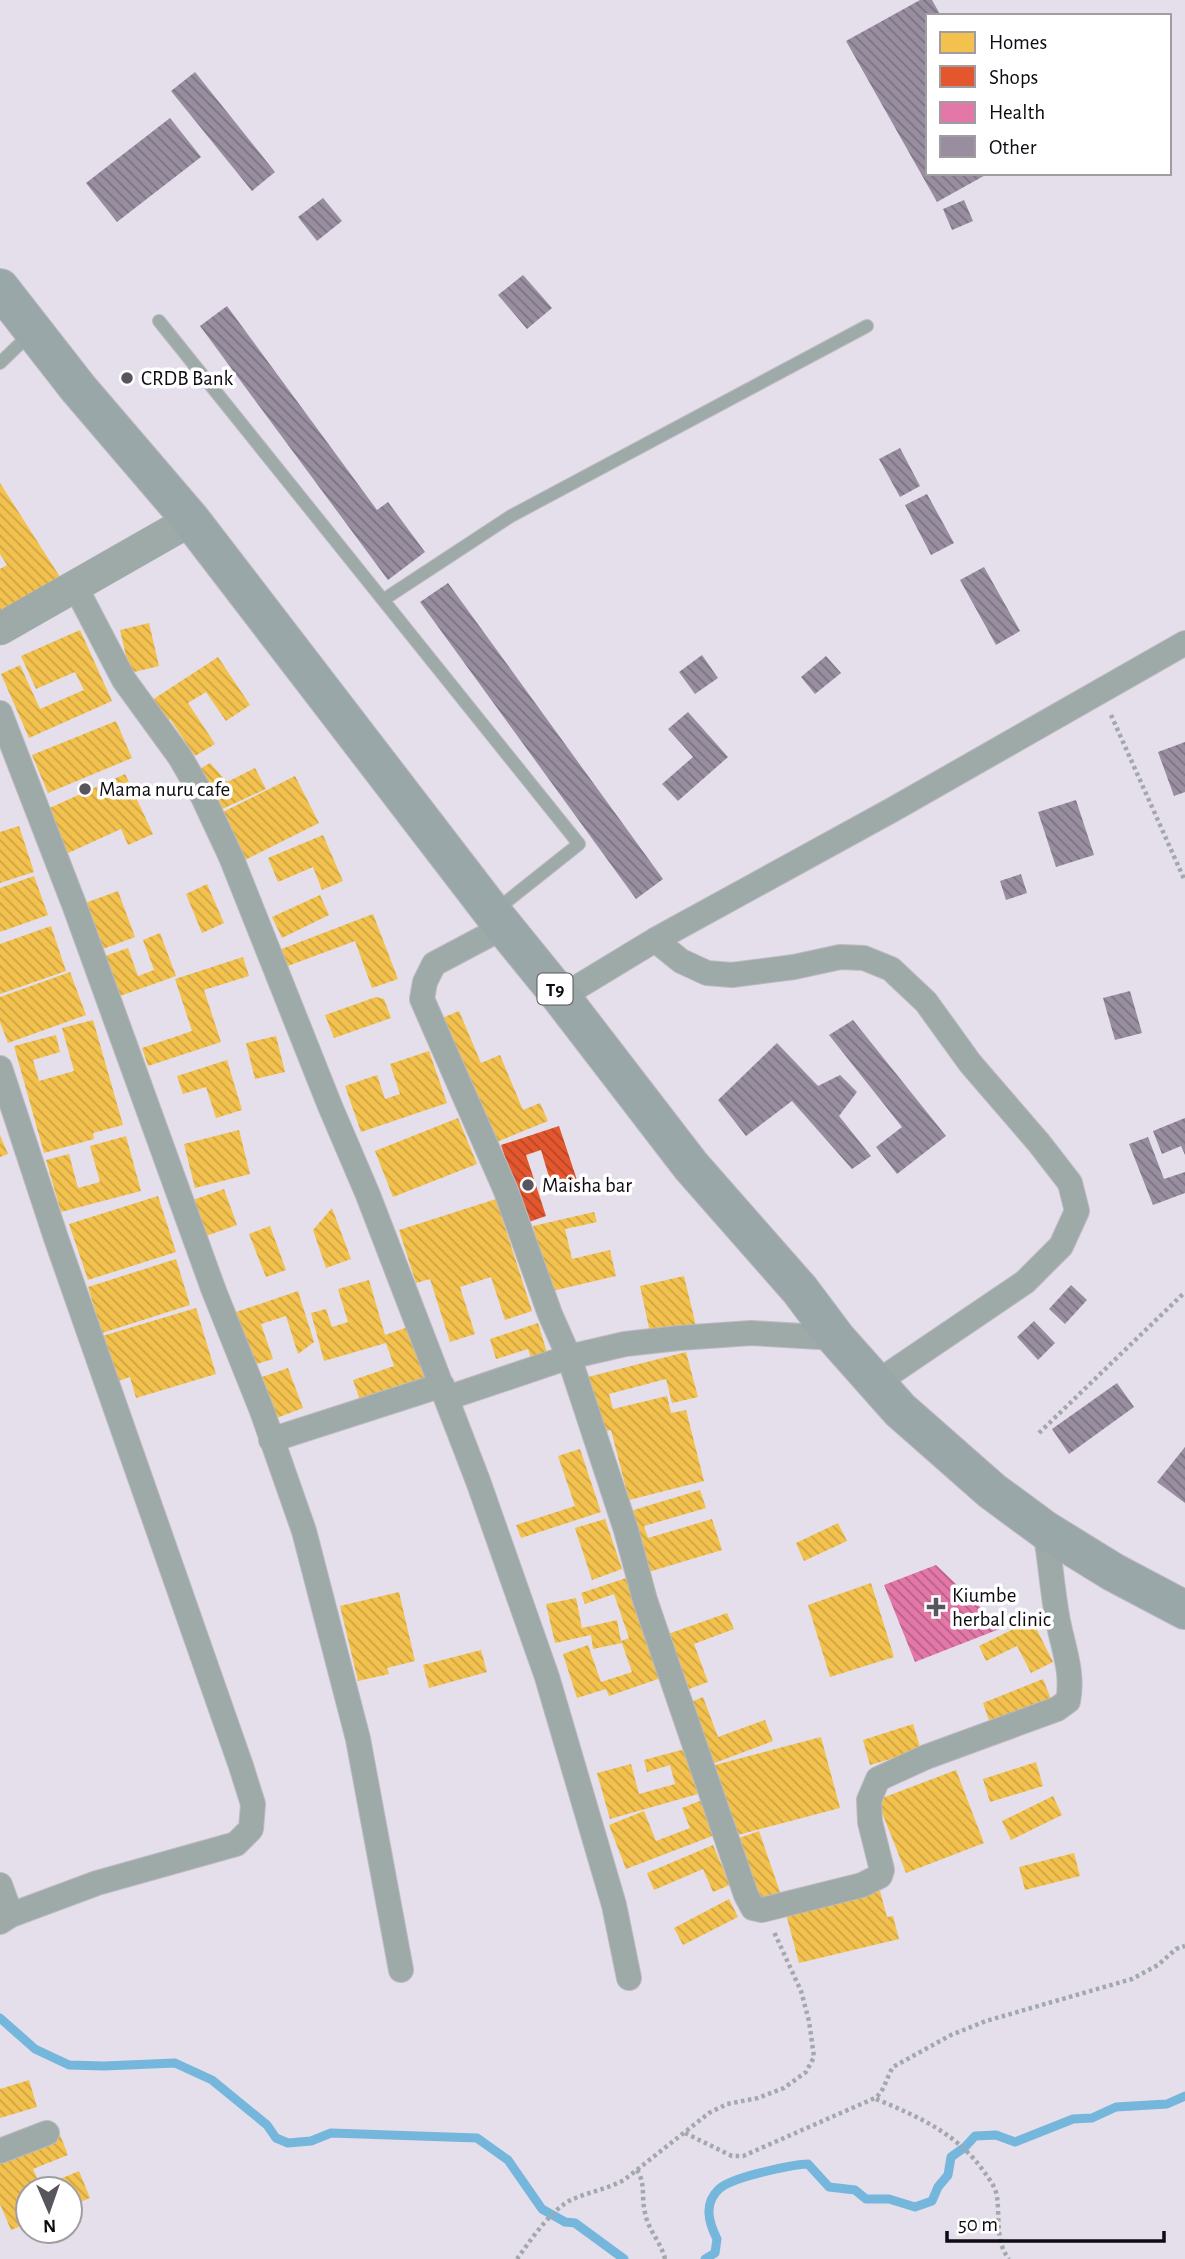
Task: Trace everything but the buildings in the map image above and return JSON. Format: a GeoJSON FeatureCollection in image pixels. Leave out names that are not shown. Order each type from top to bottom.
{"type":"FeatureCollection","features":[{"type":"Feature","properties":{"kind":"highway","name":"T9"},"geometry":{"type":"LineString","coordinates":[[0,288],[78,388],[191,520],[691,1166],[800,1290],[836,1338],[900,1409],[992,1491],[1045,1530],[1114,1573],[1185,1610]]}},
{"type":"Feature","properties":{"kind":"street"},"geometry":{"type":"LineString","coordinates":[[0,629],[191,520]]}},
{"type":"Feature","properties":{"kind":"street"},"geometry":{"type":"LineString","coordinates":[[75,586],[124,680],[180,757],[203,797],[231,857],[444,1391],[547,1677],[614,1905],[629,1978]]}},
{"type":"Feature","properties":{"kind":"street"},"geometry":{"type":"LineString","coordinates":[[561,997],[655,940],[1185,643]]}},
{"type":"Feature","properties":{"kind":"street"},"geometry":{"type":"LineString","coordinates":[[0,713],[304,1531],[358,1739],[401,1970]]}},
{"type":"Feature","properties":{"kind":"street"},"geometry":{"type":"LineString","coordinates":[[498,920],[434,964],[425,982],[422,999],[497,1169],[550,1314],[569,1357],[622,1518],[645,1600],[746,1895],[753,1908],[762,1910],[862,1885],[880,1876],[882,1870],[870,1822],[869,1800],[877,1779],[926,1757],[1057,1709],[1068,1701],[1071,1689],[1069,1669],[1057,1616],[1045,1530]]}},
{"type":"Feature","properties":{"kind":"street"},"geometry":{"type":"LineString","coordinates":[[655,940],[681,961],[707,973],[732,975],[794,967],[840,957],[864,958],[891,969],[926,1002],[970,1063],[1070,1183],[1077,1211],[1061,1246],[1025,1282],[876,1382]]}},
{"type":"Feature","properties":{"kind":"street"},"geometry":{"type":"LineString","coordinates":[[0,1068],[253,1804],[251,1829],[236,1844],[97,1883],[6,1918],[0,1885]]}},
{"type":"Feature","properties":{"kind":"street"},"geometry":{"type":"LineString","coordinates":[[271,1440],[569,1357],[625,1344],[751,1333],[836,1338]]}},
{"type":"Feature","properties":{"kind":"street"},"geometry":{"type":"LineString","coordinates":[[0,2151],[47,2133]]}},
{"type":"Feature","properties":{"kind":"lane"},"geometry":{"type":"LineString","coordinates":[[159,321],[579,844],[498,920]]}},
{"type":"Feature","properties":{"kind":"lane"},"geometry":{"type":"LineString","coordinates":[[383,600],[511,516],[867,326]]}},
{"type":"Feature","properties":{"kind":"lane"},"geometry":{"type":"LineString","coordinates":[[0,363],[33,331]]}},
{"type":"Feature","properties":{"kind":"path"},"geometry":{"type":"LineString","coordinates":[[1100,692],[1185,881]]}},
{"type":"Feature","properties":{"kind":"path"},"geometry":{"type":"LineString","coordinates":[[1039,1433],[1185,1293]]}},
{"type":"Feature","properties":{"kind":"path"},"geometry":{"type":"LineString","coordinates":[[517,2259],[552,2216],[572,2200],[609,2188],[717,2108],[785,2088],[806,2072],[814,2057],[801,1991],[762,1910]]}},
{"type":"Feature","properties":{"kind":"path"},"geometry":{"type":"LineString","coordinates":[[685,2133],[732,2156],[743,2156],[875,2098],[881,2093],[893,2067],[951,2035],[986,2021],[1132,1979],[1185,1946]]}},
{"type":"Feature","properties":{"kind":"path"},"geometry":{"type":"LineString","coordinates":[[875,2098],[935,2126],[965,2147],[991,2180],[997,2193],[1000,2242],[1009,2259]]}},
{"type":"Feature","properties":{"kind":"path"},"geometry":{"type":"LineString","coordinates":[[636,2170],[644,2186],[645,2213],[663,2249],[665,2259]]}},
{"type":"Feature","properties":{"kind":"waterway"},"geometry":{"type":"LineString","coordinates":[[0,2018],[35,2049],[69,2065],[175,2063],[212,2080],[267,2125],[276,2138],[288,2143],[311,2141],[331,2133],[477,2138],[508,2160],[542,2209],[565,2222],[575,2223],[624,2259]]}},
{"type":"Feature","properties":{"kind":"waterway"},"geometry":{"type":"LineString","coordinates":[[705,2259],[715,2253],[717,2239],[709,2214],[711,2201],[719,2189],[736,2180],[775,2169],[808,2164],[829,2187],[855,2190],[866,2199],[889,2199],[915,2207],[932,2201],[938,2187],[948,2175],[951,2157],[975,2136],[996,2135],[1015,2142],[1073,2119],[1092,2118],[1116,2107],[1167,2104],[1185,2096]]}},
{"type":"Feature","properties":{"kind":"place","name":"CRDB Bank"},"geometry":{"type":"Point","coordinates":[127,378]}},
{"type":"Feature","properties":{"kind":"place","name":"Mama nuru cafe"},"geometry":{"type":"Point","coordinates":[85,789]}},
{"type":"Feature","properties":{"kind":"place","name":"Maisha bar"},"geometry":{"type":"Point","coordinates":[528,1185]}},
{"type":"Feature","properties":{"kind":"place","name":"Kiumbe herbal clinic"},"geometry":{"type":"Point","coordinates":[936,1607]}}]}
